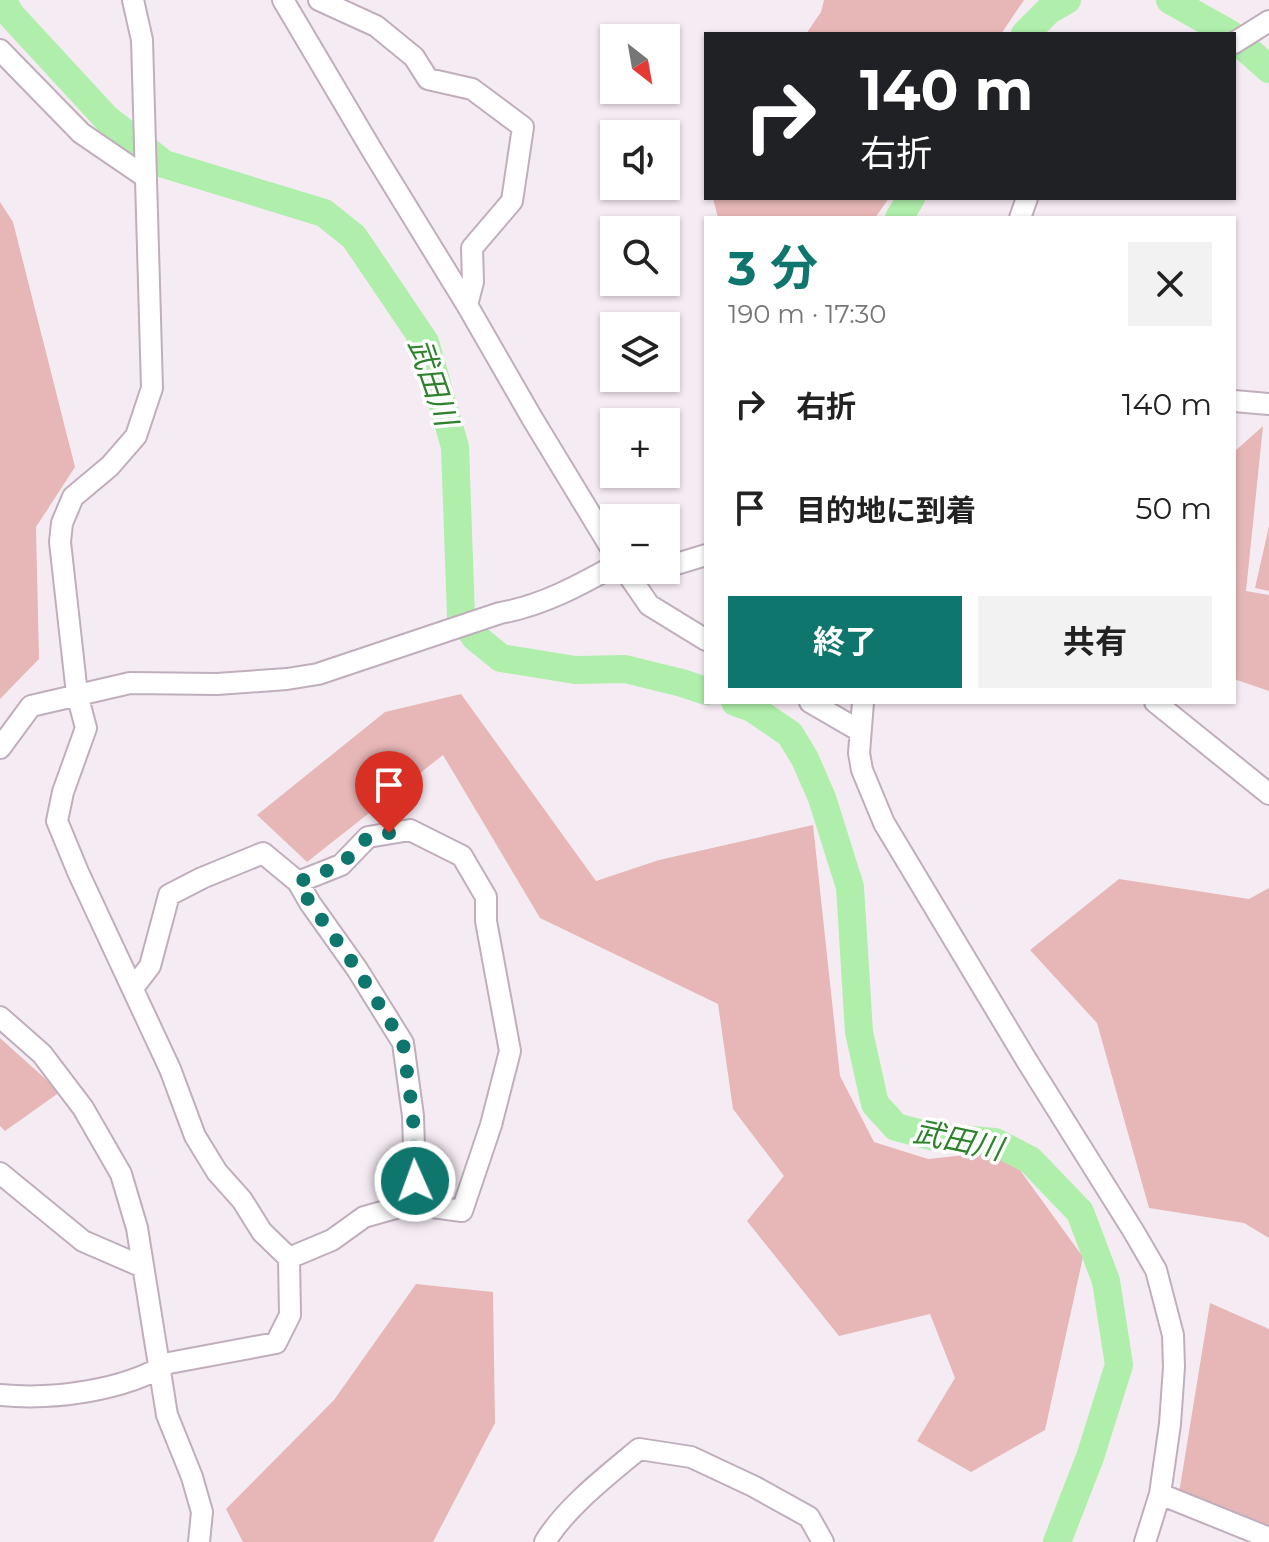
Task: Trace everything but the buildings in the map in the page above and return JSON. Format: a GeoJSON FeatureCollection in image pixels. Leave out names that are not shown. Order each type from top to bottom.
{"type":"FeatureCollection","features":[{"type":"Feature","properties":{"kind":"street"},"geometry":{"type":"LineString","coordinates":[[1,1398],[87,1392],[169,1363],[276,1343],[290,1315],[289,1258],[262,1232],[242,1200],[217,1172],[195,1136],[170,1069],[57,821],[63,792],[86,728],[77,694],[60,542],[62,523],[73,497],[110,466],[136,436],[152,388],[142,40],[133,0]]}},
{"type":"Feature","properties":{"kind":"street"},"geometry":{"type":"LineString","coordinates":[[283,0],[600,530]]}},
{"type":"Feature","properties":{"kind":"street"},"geometry":{"type":"LineString","coordinates":[[319,0],[376,26],[414,57],[428,79],[472,89],[523,127],[512,201],[472,248],[473,282],[467,305]]}},
{"type":"Feature","properties":{"kind":"street"},"geometry":{"type":"LineString","coordinates":[[1236,42],[1264,24]]}},
{"type":"Feature","properties":{"kind":"street"},"geometry":{"type":"LineString","coordinates":[[0,50],[81,133],[144,168]]}},
{"type":"Feature","properties":{"kind":"street"},"geometry":{"type":"LineString","coordinates":[[1236,401],[1269,404]]}},
{"type":"Feature","properties":{"kind":"street"},"geometry":{"type":"LineString","coordinates":[[680,563],[704,556]]}},
{"type":"Feature","properties":{"kind":"street"},"geometry":{"type":"LineString","coordinates":[[0,748],[31,706],[130,683],[217,684],[318,674],[500,613],[521,610],[600,574]]}},
{"type":"Feature","properties":{"kind":"street"},"geometry":{"type":"LineString","coordinates":[[635,584],[649,605],[704,639]]}},
{"type":"Feature","properties":{"kind":"street"},"geometry":{"type":"LineString","coordinates":[[814,704],[852,726]]}},
{"type":"Feature","properties":{"kind":"street"},"geometry":{"type":"LineString","coordinates":[[862,704],[852,726],[862,770],[884,823],[1156,1270],[1173,1335],[1174,1367],[1160,1494],[1145,1542]]}},
{"type":"Feature","properties":{"kind":"street"},"geometry":{"type":"LineString","coordinates":[[1157,704],[1269,794]]}},
{"type":"Feature","properties":{"kind":"street"},"geometry":{"type":"LineString","coordinates":[[289,1258],[332,1240],[364,1217],[410,1204],[462,1211],[491,1125],[510,1051],[486,921],[486,897],[462,856],[410,830],[368,837],[341,865],[298,882]]}},
{"type":"Feature","properties":{"kind":"street"},"geometry":{"type":"LineString","coordinates":[[133,988],[150,966],[169,895],[263,853],[298,882],[403,1043],[413,1116],[415,1181],[410,1204]]}},
{"type":"Feature","properties":{"kind":"street"},"geometry":{"type":"LineString","coordinates":[[0,1017],[42,1054],[83,1108],[121,1174],[137,1228],[167,1415],[192,1477],[202,1512],[199,1542]]}},
{"type":"Feature","properties":{"kind":"street"},"geometry":{"type":"LineString","coordinates":[[0,1173],[83,1241],[143,1267]]}},
{"type":"Feature","properties":{"kind":"street"},"geometry":{"type":"LineString","coordinates":[[545,1542],[577,1504],[639,1449],[691,1457],[753,1486],[809,1517],[823,1542]]}},
{"type":"Feature","properties":{"kind":"street"},"geometry":{"type":"LineString","coordinates":[[1160,1494],[1269,1538]]}},
{"type":"Feature","properties":{"kind":"shaded area"},"geometry":{"type":"Polygon","coordinates":[[[824,0],[1024,0],[1002,32],[807,32],[821,12],[824,0]]]}},
{"type":"Feature","properties":{"kind":"shaded area"},"geometry":{"type":"Polygon","coordinates":[[[714,200],[888,200],[876,216],[718,216],[714,200]]]}},
{"type":"Feature","properties":{"kind":"shaded area"},"geometry":{"type":"Polygon","coordinates":[[[0,202],[13,222],[75,467],[36,527],[39,659],[0,699],[0,202]]]}},
{"type":"Feature","properties":{"kind":"shaded area"},"geometry":{"type":"Polygon","coordinates":[[[1263,426],[1246,591],[1269,595],[1269,691],[1236,680],[1236,450],[1263,426]]]}},
{"type":"Feature","properties":{"kind":"shaded area"},"geometry":{"type":"Polygon","coordinates":[[[1269,526],[1269,591],[1255,588],[1269,526]]]}},
{"type":"Feature","properties":{"kind":"shaded area"},"geometry":{"type":"Polygon","coordinates":[[[461,694],[596,881],[659,860],[813,825],[840,1076],[874,1142],[928,1159],[1006,1151],[1083,1257],[1045,1430],[971,1472],[917,1441],[955,1378],[930,1314],[839,1336],[747,1221],[784,1176],[733,1109],[718,1004],[540,918],[443,755],[307,862],[257,815],[385,712],[461,694]]]}},
{"type":"Feature","properties":{"kind":"shaded area"},"geometry":{"type":"Polygon","coordinates":[[[1119,879],[1249,899],[1269,888],[1269,1238],[1244,1223],[1149,1208],[1097,1023],[1030,950],[1119,879]]]}},
{"type":"Feature","properties":{"kind":"shaded area"},"geometry":{"type":"Polygon","coordinates":[[[0,1038],[60,1092],[5,1131],[0,1126],[0,1038]]]}},
{"type":"Feature","properties":{"kind":"shaded area"},"geometry":{"type":"Polygon","coordinates":[[[416,1284],[493,1292],[495,1423],[433,1542],[243,1542],[226,1509],[334,1400],[416,1284]]]}},
{"type":"Feature","properties":{"kind":"shaded area"},"geometry":{"type":"Polygon","coordinates":[[[1210,1303],[1269,1329],[1269,1534],[1179,1493],[1210,1303]]]}},
{"type":"Feature","properties":{"kind":"waterway","name":"武田川"},"geometry":{"type":"LineString","coordinates":[[2,0],[11,15],[106,118],[164,164],[324,213],[354,237],[425,342],[455,447],[461,616],[475,637],[501,658],[575,670],[625,669],[704,690]]}},
{"type":"Feature","properties":{"kind":"waterway"},"geometry":{"type":"LineString","coordinates":[[1027,32],[1048,11],[1067,0]]}},
{"type":"Feature","properties":{"kind":"waterway"},"geometry":{"type":"LineString","coordinates":[[1170,0],[1226,32]]}},
{"type":"Feature","properties":{"kind":"waterway"},"geometry":{"type":"LineString","coordinates":[[1236,40],[1269,69]]}},
{"type":"Feature","properties":{"kind":"waterway"},"geometry":{"type":"LineString","coordinates":[[900,216],[910,200]]}},
{"type":"Feature","properties":{"kind":"waterway","name":"武田川"},"geometry":{"type":"LineString","coordinates":[[741,704],[752,708],[790,734],[822,798],[850,887],[859,1032],[875,1104],[896,1127],[934,1137],[995,1142],[1030,1160],[1080,1212],[1106,1281],[1119,1365],[1090,1457],[1057,1542]]}},
{"type":"Feature","properties":{"kind":"route"},"geometry":{"type":"LineString","coordinates":[[389,833],[368,837],[341,865],[298,882],[403,1043],[413,1116],[415,1181]]}}]}
